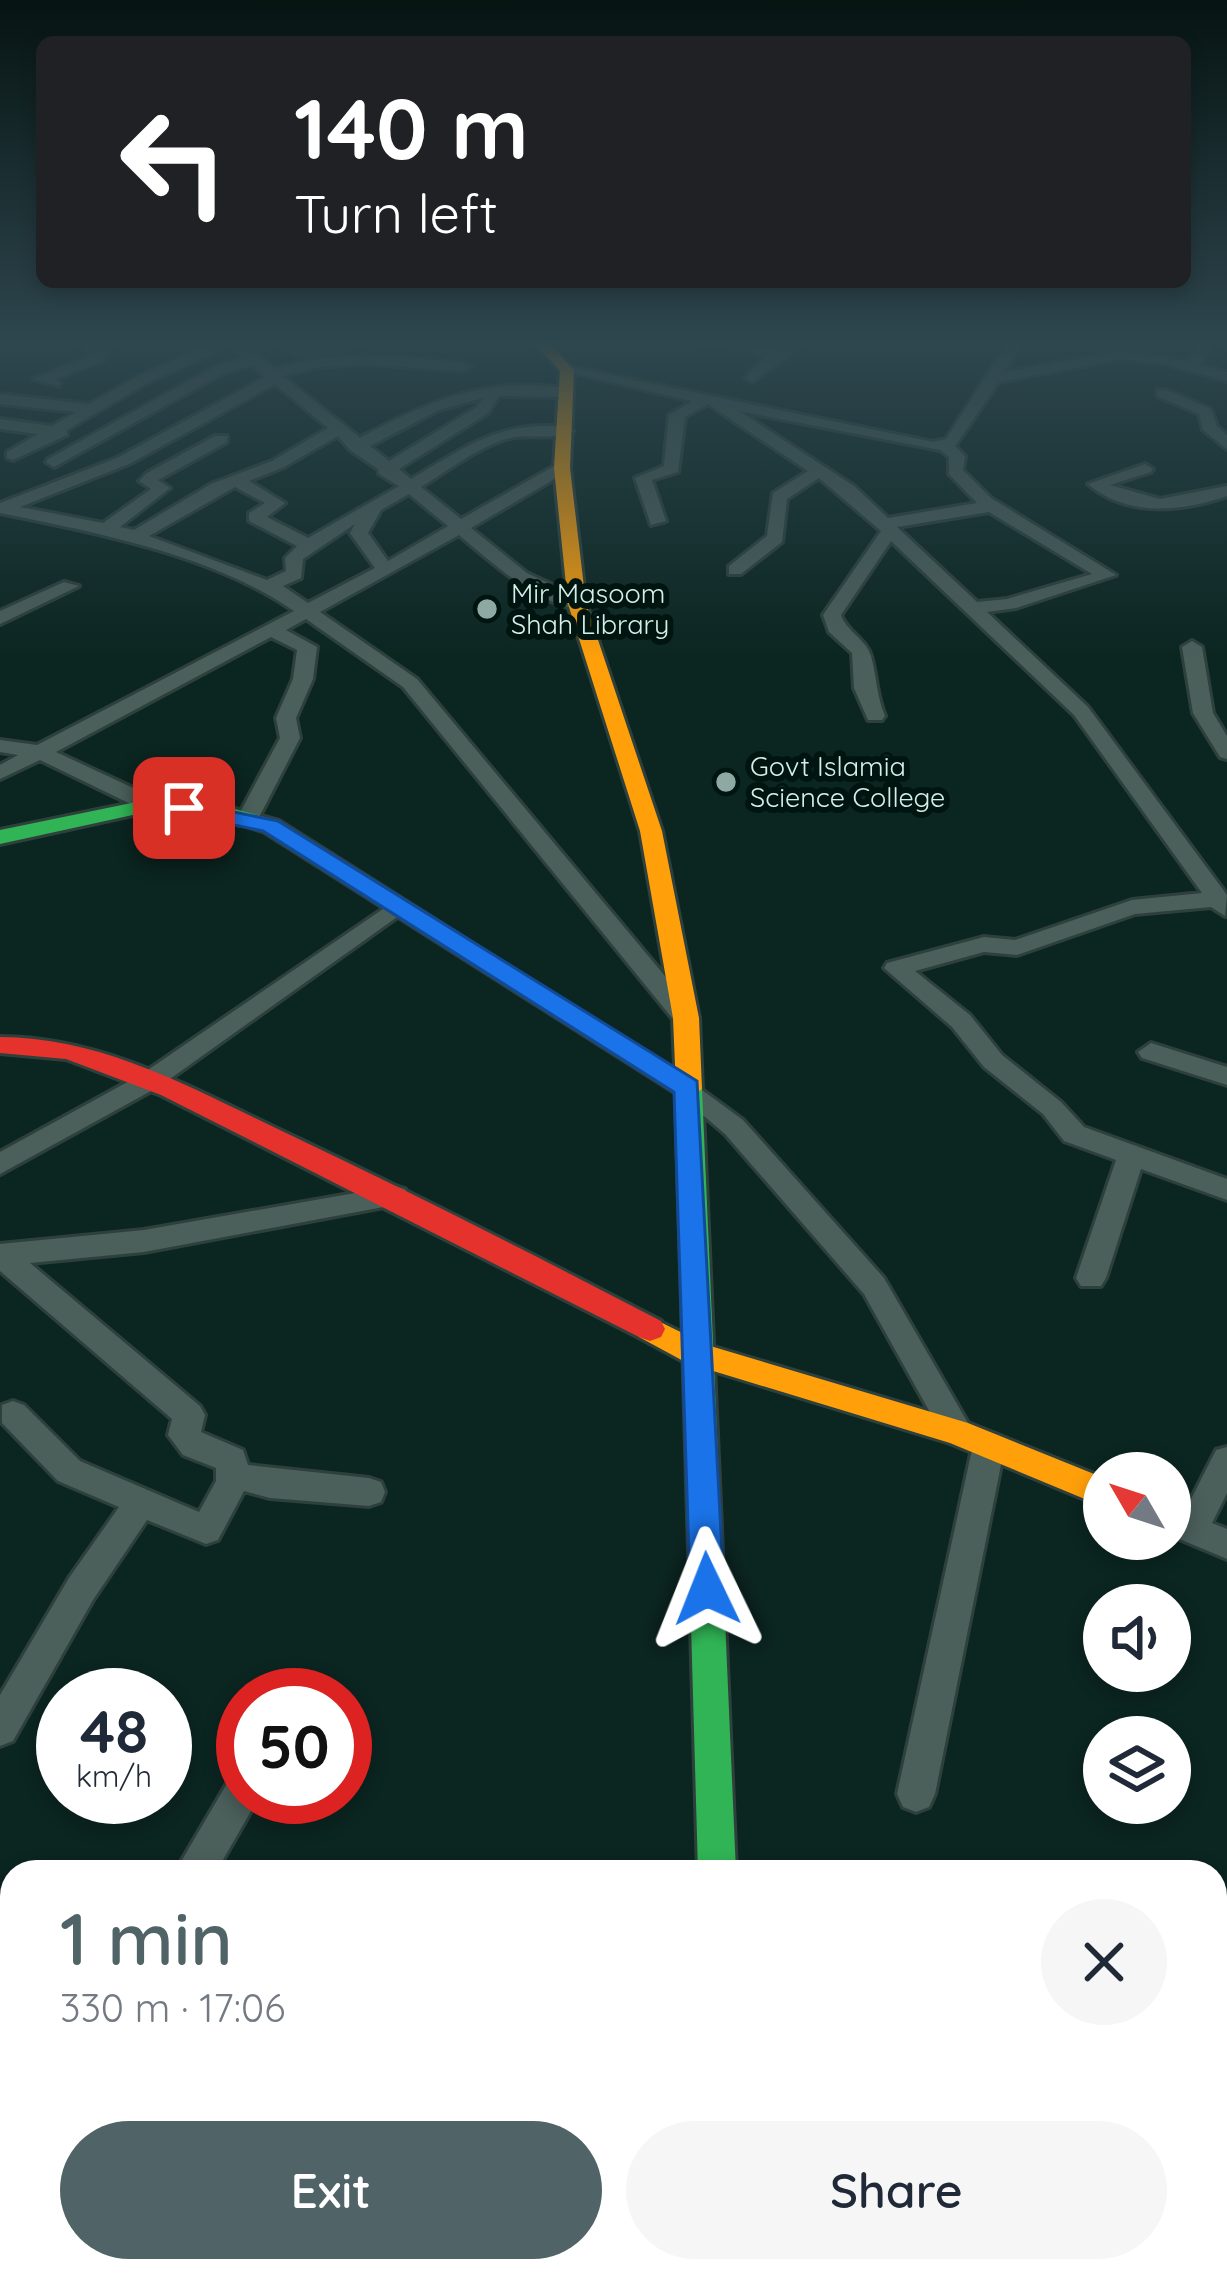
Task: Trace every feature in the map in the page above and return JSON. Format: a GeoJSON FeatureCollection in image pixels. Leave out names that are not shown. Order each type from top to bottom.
{"type":"FeatureCollection","features":[{"type":"Feature","properties":{"kind":"main road"},"geometry":{"type":"LineString","coordinates":[[564,446],[577,604],[650,831],[686,1018],[717,1860]]}},
{"type":"Feature","properties":{"kind":"main road"},"geometry":{"type":"LineString","coordinates":[[0,837],[151,805],[271,826],[687,1088]]}},
{"type":"Feature","properties":{"kind":"main road"},"geometry":{"type":"LineString","coordinates":[[0,1046],[33,1042],[151,1080],[395,1196],[698,1354],[973,1438],[1083,1484]]}},
{"type":"Feature","properties":{"kind":"street"},"geometry":{"type":"LineString","coordinates":[[54,463],[86,446]]}},
{"type":"Feature","properties":{"kind":"street"},"geometry":{"type":"LineString","coordinates":[[1,508],[149,446]]}},
{"type":"Feature","properties":{"kind":"street"},"geometry":{"type":"LineString","coordinates":[[106,529],[162,488],[147,481],[208,446]]}},
{"type":"Feature","properties":{"kind":"street"},"geometry":{"type":"LineString","coordinates":[[136,536],[304,446]]}},
{"type":"Feature","properties":{"kind":"street"},"geometry":{"type":"LineString","coordinates":[[385,471],[424,446]]}},
{"type":"Feature","properties":{"kind":"street"},"geometry":{"type":"LineString","coordinates":[[267,586],[295,574],[294,557],[308,545],[483,446]]}},
{"type":"Feature","properties":{"kind":"street"},"geometry":{"type":"LineString","coordinates":[[657,521],[643,478],[672,469],[674,446]]}},
{"type":"Feature","properties":{"kind":"street"},"geometry":{"type":"LineString","coordinates":[[781,446],[887,527],[1081,711],[1221,898]]}},
{"type":"Feature","properties":{"kind":"street"},"geometry":{"type":"LineString","coordinates":[[946,446],[957,456],[955,471],[992,506],[1107,575],[1009,604],[973,608]]}},
{"type":"Feature","properties":{"kind":"street"},"geometry":{"type":"LineString","coordinates":[[356,447],[521,577],[577,604]]}},
{"type":"Feature","properties":{"kind":"street"},"geometry":{"type":"LineString","coordinates":[[6,454],[88,473]]}},
{"type":"Feature","properties":{"kind":"street"},"geometry":{"type":"LineString","coordinates":[[0,773],[385,570],[455,525],[562,468]]}},
{"type":"Feature","properties":{"kind":"street"},"geometry":{"type":"LineString","coordinates":[[1145,469],[1096,484],[1126,501],[1160,508],[1227,491]]}},
{"type":"Feature","properties":{"kind":"street"},"geometry":{"type":"LineString","coordinates":[[735,570],[776,538],[779,497],[819,471]]}},
{"type":"Feature","properties":{"kind":"street"},"geometry":{"type":"LineString","coordinates":[[237,481],[278,503],[255,517],[308,545]]}},
{"type":"Feature","properties":{"kind":"street"},"geometry":{"type":"LineString","coordinates":[[875,716],[864,688],[861,652],[836,628],[832,616],[887,527],[992,506]]}},
{"type":"Feature","properties":{"kind":"street"},"geometry":{"type":"LineString","coordinates":[[374,507],[358,532],[385,570]]}},
{"type":"Feature","properties":{"kind":"street"},"geometry":{"type":"LineString","coordinates":[[1,508],[136,536],[267,586],[310,610],[410,683],[442,715],[480,772],[686,1018]]}},
{"type":"Feature","properties":{"kind":"street"},"geometry":{"type":"LineString","coordinates":[[0,618],[70,586]]}},
{"type":"Feature","properties":{"kind":"street"},"geometry":{"type":"LineString","coordinates":[[247,820],[290,738],[286,718],[303,680],[308,646],[272,630]]}},
{"type":"Feature","properties":{"kind":"street"},"geometry":{"type":"LineString","coordinates":[[1192,646],[1202,712],[1227,752]]}},
{"type":"Feature","properties":{"kind":"street"},"geometry":{"type":"LineString","coordinates":[[0,746],[40,752],[151,805]]}},
{"type":"Feature","properties":{"kind":"street"},"geometry":{"type":"LineString","coordinates":[[1221,898],[1132,908],[1017,948],[984,944],[896,968],[961,1022],[993,1060],[1074,1133],[1227,1190]]}},
{"type":"Feature","properties":{"kind":"street"},"geometry":{"type":"LineString","coordinates":[[0,1164],[151,1080],[399,905]]}},
{"type":"Feature","properties":{"kind":"street"},"geometry":{"type":"LineString","coordinates":[[1151,1052],[1227,1076]]}},
{"type":"Feature","properties":{"kind":"street"},"geometry":{"type":"LineString","coordinates":[[687,1088],[734,1126],[874,1286],[973,1438],[916,1794]]}},
{"type":"Feature","properties":{"kind":"street"},"geometry":{"type":"LineString","coordinates":[[1091,1278],[1131,1156]]}},
{"type":"Feature","properties":{"kind":"street"},"geometry":{"type":"LineString","coordinates":[[1,1255],[144,1240],[395,1196]]}},
{"type":"Feature","properties":{"kind":"street"},"geometry":{"type":"LineString","coordinates":[[1,1255],[189,1415],[184,1435],[194,1446],[232,1460],[235,1475],[206,1530],[139,1505],[56,1461],[13,1414]]}},
{"type":"Feature","properties":{"kind":"street"},"geometry":{"type":"LineString","coordinates":[[1191,1511],[1227,1460]]}},
{"type":"Feature","properties":{"kind":"street"},"geometry":{"type":"LineString","coordinates":[[235,1475],[270,1484],[369,1492]]}},
{"type":"Feature","properties":{"kind":"street"},"geometry":{"type":"LineString","coordinates":[[0,1729],[81,1589],[139,1505]]}},
{"type":"Feature","properties":{"kind":"street"},"geometry":{"type":"LineString","coordinates":[[1191,1529],[1227,1544]]}},
{"type":"Feature","properties":{"kind":"street"},"geometry":{"type":"LineString","coordinates":[[201,1860],[223,1824]]}},
{"type":"Feature","properties":{"kind":"traffic: fast"},"geometry":{"type":"LineString","coordinates":[[0,837],[151,805],[217,811],[271,826],[687,1088]]}},
{"type":"Feature","properties":{"kind":"traffic: fast"},"geometry":{"type":"LineString","coordinates":[[689,1089],[717,1860]]}},
{"type":"Feature","properties":{"kind":"traffic: slow"},"geometry":{"type":"LineString","coordinates":[[563,446],[577,604],[651,831],[686,1018],[689,1089]]}},
{"type":"Feature","properties":{"kind":"traffic: slow"},"geometry":{"type":"LineString","coordinates":[[650,1329],[698,1354],[957,1432],[1083,1484]]}},
{"type":"Feature","properties":{"kind":"traffic: jam"},"geometry":{"type":"LineString","coordinates":[[0,1045],[32,1045],[101,1060],[171,1089],[650,1329]]}},
{"type":"Feature","properties":{"kind":"place","name":"Mir Masoom Shah Library"},"geometry":{"type":"Point","coordinates":[487,609]}},
{"type":"Feature","properties":{"kind":"place","name":"Govt Islamia Science College"},"geometry":{"type":"Point","coordinates":[726,782]}},
{"type":"Feature","properties":{"kind":"route"},"geometry":{"type":"LineString","coordinates":[[184,808],[271,826],[687,1088],[707,1589]]}}]}
